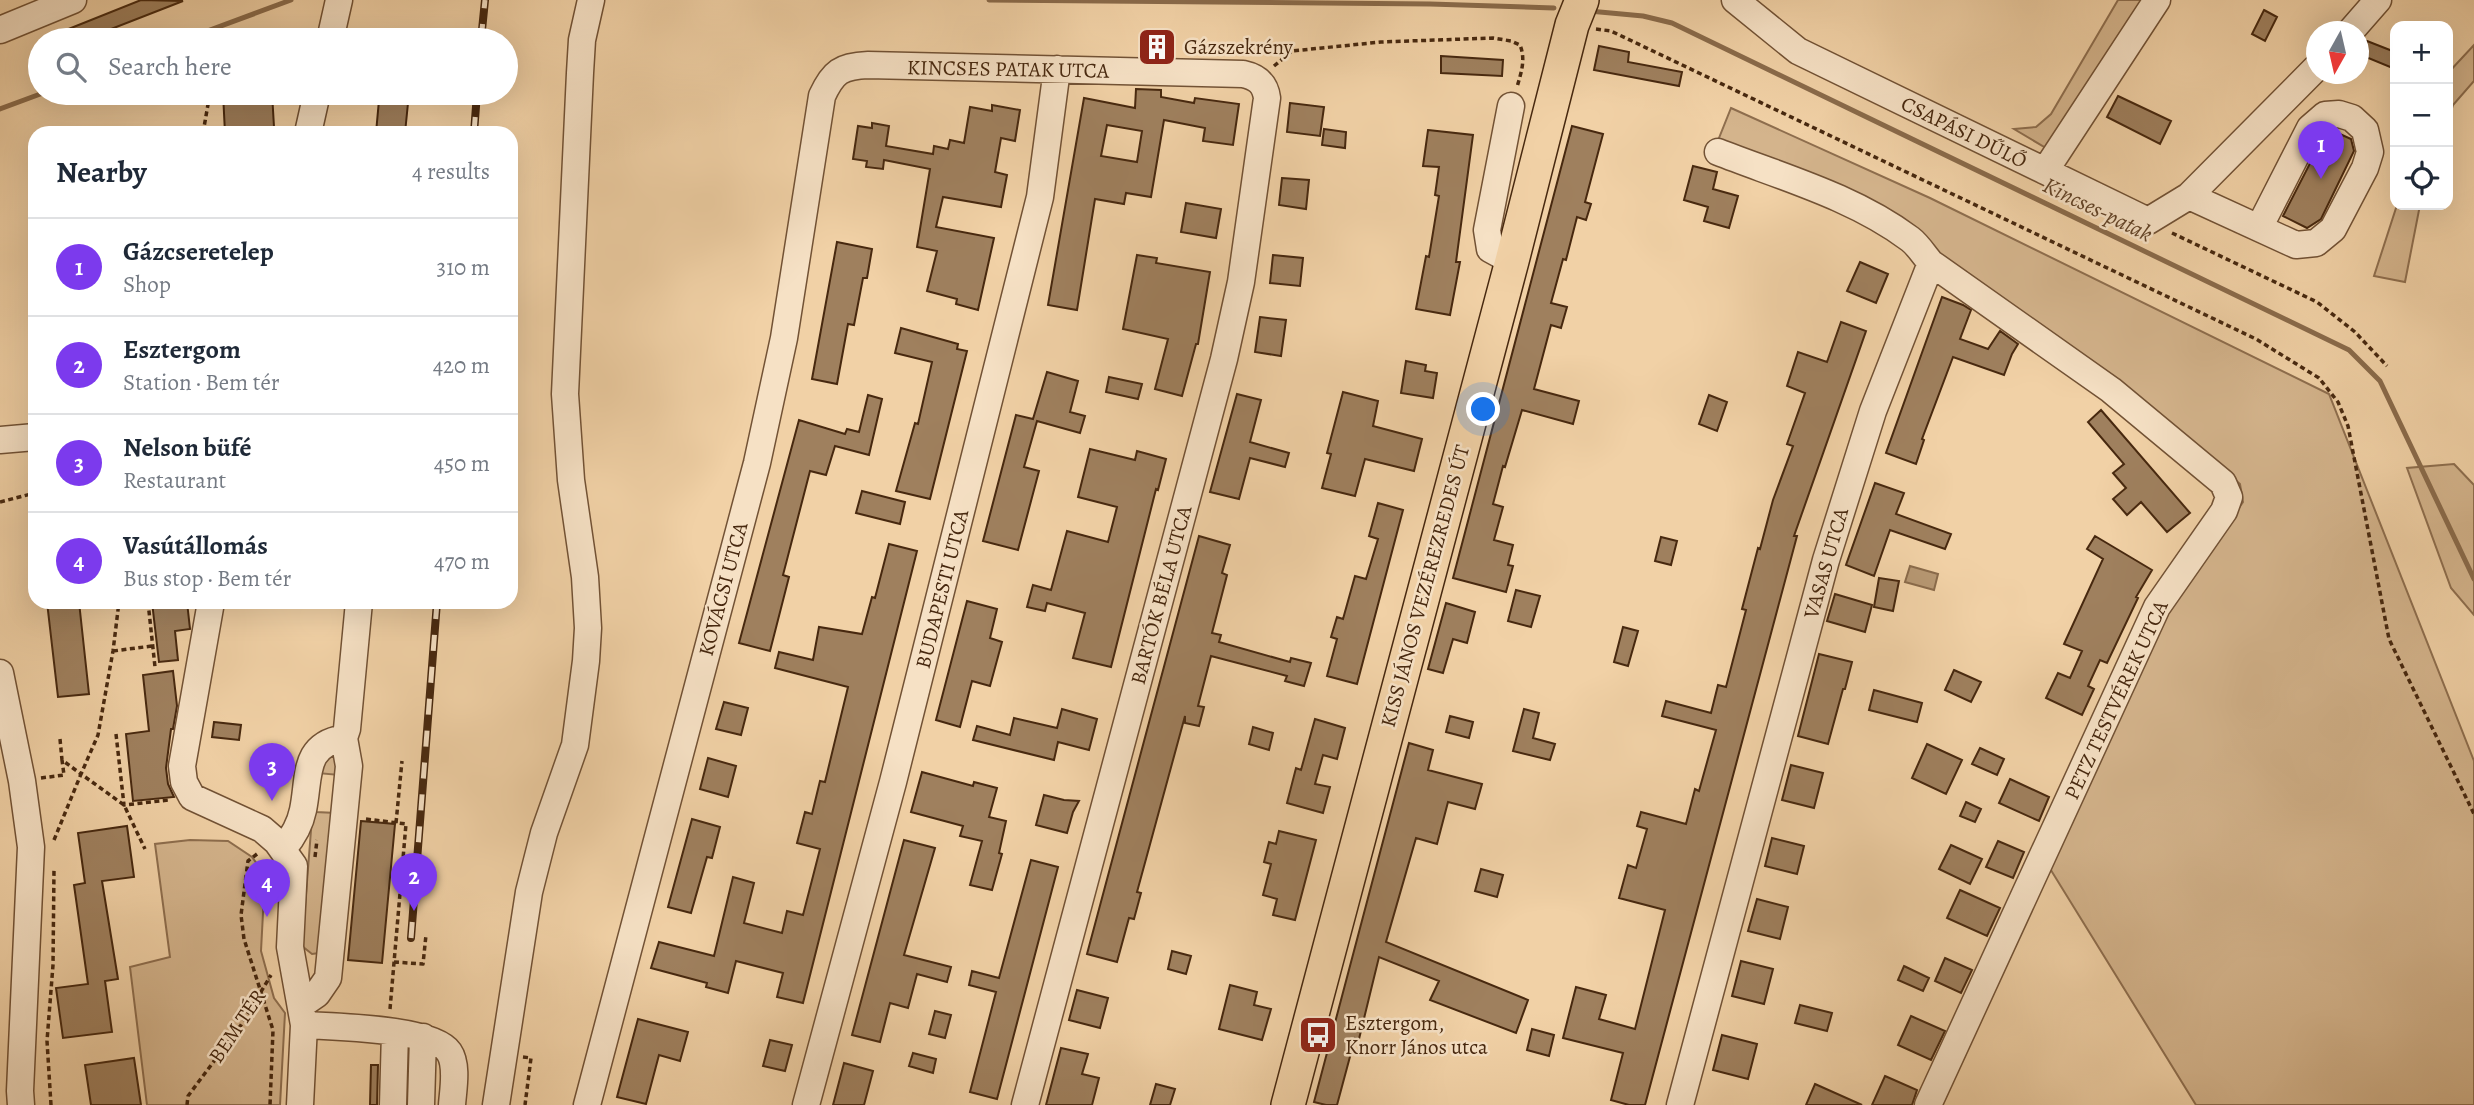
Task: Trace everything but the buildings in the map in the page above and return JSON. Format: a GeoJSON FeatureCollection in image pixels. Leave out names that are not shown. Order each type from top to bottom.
{"type":"FeatureCollection","features":[{"type":"Feature","properties":{"kind":"main road","name":"KISS JÁNOS VEZÉREZREDES ÚT"},"geometry":{"type":"LineString","coordinates":[[1288,1105],[1512,261],[1576,8]]}},
{"type":"Feature","properties":{"kind":"street"},"geometry":{"type":"LineString","coordinates":[[0,30],[73,0]]}},
{"type":"Feature","properties":{"kind":"street"},"geometry":{"type":"LineString","coordinates":[[333,28],[339,0]]}},
{"type":"Feature","properties":{"kind":"street"},"geometry":{"type":"LineString","coordinates":[[496,1105],[529,892],[537,855],[575,746],[586,662],[588,628],[585,577],[571,480],[565,394],[582,40],[591,0]]}},
{"type":"Feature","properties":{"kind":"street","name":"CSAPÁSI DŰLŐ"},"geometry":{"type":"LineString","coordinates":[[1735,0],[1798,51],[2148,222],[2189,196],[2306,78]]}},
{"type":"Feature","properties":{"kind":"street"},"geometry":{"type":"LineString","coordinates":[[2045,171],[2157,0]]}},
{"type":"Feature","properties":{"kind":"street"},"geometry":{"type":"LineString","coordinates":[[2360,21],[2378,0]]}},
{"type":"Feature","properties":{"kind":"street","name":"KINCSES PATAK UTCA"},"geometry":{"type":"LineString","coordinates":[[839,71],[852,66],[868,65],[1057,69],[1243,74],[1260,81]]}},
{"type":"Feature","properties":{"kind":"street","name":"BUDAPESTI UTCA"},"geometry":{"type":"LineString","coordinates":[[806,1105],[893,782],[1040,197],[1057,69]]}},
{"type":"Feature","properties":{"kind":"street","name":"KOVÁCSI UTCA"},"geometry":{"type":"LineString","coordinates":[[587,1105],[757,463],[784,338],[822,96],[829,80],[839,71]]}},
{"type":"Feature","properties":{"kind":"street","name":"BARTÓK BÉLA UTCA"},"geometry":{"type":"LineString","coordinates":[[1025,1105],[1234,318],[1267,106],[1266,92],[1260,81]]}},
{"type":"Feature","properties":{"kind":"street"},"geometry":{"type":"LineString","coordinates":[[309,126],[314,105]]}},
{"type":"Feature","properties":{"kind":"street"},"geometry":{"type":"LineString","coordinates":[[1511,106],[1487,230],[1490,249],[1512,261]]}},
{"type":"Feature","properties":{"kind":"street"},"geometry":{"type":"LineString","coordinates":[[2189,196],[2296,245],[2316,243],[2333,229],[2368,160],[2370,152],[2365,130],[2353,118],[2339,114],[2325,115],[2310,128],[2259,228]]}},
{"type":"Feature","properties":{"kind":"street"},"geometry":{"type":"LineString","coordinates":[[1718,152],[1882,219],[1912,241],[1931,263]]}},
{"type":"Feature","properties":{"kind":"street","name":"VASAS UTCA"},"geometry":{"type":"LineString","coordinates":[[1680,1105],[1826,560],[1872,411],[1931,263]]}},
{"type":"Feature","properties":{"kind":"street","name":"PETZ TESTVÉREK UTCA"},"geometry":{"type":"LineString","coordinates":[[1928,1105],[2157,607],[2224,511],[2229,497],[2222,484],[2111,390],[1931,263]]}},
{"type":"Feature","properties":{"kind":"street"},"geometry":{"type":"LineString","coordinates":[[0,440],[28,437]]}},
{"type":"Feature","properties":{"kind":"street"},"geometry":{"type":"LineString","coordinates":[[210,609],[182,766],[184,782],[192,797],[262,829],[284,849],[299,822],[312,758],[324,744],[345,738]]}},
{"type":"Feature","properties":{"kind":"street"},"geometry":{"type":"LineString","coordinates":[[302,1015],[328,978],[349,766],[345,738],[358,609]]}},
{"type":"Feature","properties":{"kind":"street"},"geometry":{"type":"LineString","coordinates":[[0,673],[22,781],[31,847],[21,1105]]}},
{"type":"Feature","properties":{"kind":"street","name":"BEM TÉR"},"geometry":{"type":"LineString","coordinates":[[284,849],[294,871],[290,947],[302,1015],[300,1105]]}},
{"type":"Feature","properties":{"kind":"street"},"geometry":{"type":"LineString","coordinates":[[302,1015],[392,1022],[444,1046],[451,1055],[453,1069],[452,1105]]}},
{"type":"Feature","properties":{"kind":"street"},"geometry":{"type":"LineString","coordinates":[[392,1022],[393,1105]]}},
{"type":"Feature","properties":{"kind":"street"},"geometry":{"type":"LineString","coordinates":[[421,1105],[423,1037]]}},
{"type":"Feature","properties":{"kind":"path"},"geometry":{"type":"LineString","coordinates":[[1611,31],[2256,339],[2319,378],[2338,402],[2348,426],[2389,639],[2474,814]]}},
{"type":"Feature","properties":{"kind":"path"},"geometry":{"type":"LineString","coordinates":[[1260,81],[1292,51],[1381,42],[1493,38],[1511,41],[1520,46],[1523,54],[1523,66],[1511,106]]}},
{"type":"Feature","properties":{"kind":"path"},"geometry":{"type":"LineString","coordinates":[[204,126],[208,105]]}},
{"type":"Feature","properties":{"kind":"path"},"geometry":{"type":"LineString","coordinates":[[2200,246],[2317,302],[2355,332],[2386,366]]}},
{"type":"Feature","properties":{"kind":"path"},"geometry":{"type":"LineString","coordinates":[[0,502],[28,495]]}},
{"type":"Feature","properties":{"kind":"path"},"geometry":{"type":"LineString","coordinates":[[53,842],[98,735],[118,609]]}},
{"type":"Feature","properties":{"kind":"path"},"geometry":{"type":"LineString","coordinates":[[149,609],[155,667]]}},
{"type":"Feature","properties":{"kind":"path"},"geometry":{"type":"LineString","coordinates":[[113,651],[152,646]]}},
{"type":"Feature","properties":{"kind":"path"},"geometry":{"type":"LineString","coordinates":[[116,734],[124,805],[145,849]]}},
{"type":"Feature","properties":{"kind":"path"},"geometry":{"type":"LineString","coordinates":[[22,781],[64,775],[60,739]]}},
{"type":"Feature","properties":{"kind":"path"},"geometry":{"type":"LineString","coordinates":[[62,760],[124,805],[192,797]]}},
{"type":"Feature","properties":{"kind":"path"},"geometry":{"type":"LineString","coordinates":[[396,822],[402,761]]}},
{"type":"Feature","properties":{"kind":"path"},"geometry":{"type":"LineString","coordinates":[[364,818],[406,824],[394,962],[392,1022]]}},
{"type":"Feature","properties":{"kind":"path"},"geometry":{"type":"LineString","coordinates":[[315,862],[317,837]]}},
{"type":"Feature","properties":{"kind":"path"},"geometry":{"type":"LineString","coordinates":[[51,1105],[47,1041],[53,965],[54,865]]}},
{"type":"Feature","properties":{"kind":"path"},"geometry":{"type":"LineString","coordinates":[[394,962],[423,964],[426,935]]}},
{"type":"Feature","properties":{"kind":"path","name":"BEM TÉR"},"geometry":{"type":"LineString","coordinates":[[187,1105],[188,1096],[241,1025],[290,947]]}},
{"type":"Feature","properties":{"kind":"shaded area"},"geometry":{"type":"Polygon","coordinates":[[[2118,0],[2154,0],[2056,154],[2014,129],[2036,127],[2051,114],[2118,0]]]}},
{"type":"Feature","properties":{"kind":"shaded area"},"geometry":{"type":"Polygon","coordinates":[[[2474,45],[2474,81],[2453,105],[2453,84],[2453,68],[2474,45]]]}},
{"type":"Feature","properties":{"kind":"shaded area"},"geometry":{"type":"Polygon","coordinates":[[[1731,108],[1930,198],[2329,394],[2474,761],[2474,1105],[2196,1105],[2049,867],[2166,614],[2243,502],[2240,484],[2119,380],[1939,254],[1717,143],[1731,108]]]}},
{"type":"Feature","properties":{"kind":"shaded area"},"geometry":{"type":"Polygon","coordinates":[[[2395,210],[2419,210],[2405,282],[2374,276],[2395,210]]]}},
{"type":"Feature","properties":{"kind":"shaded area"},"geometry":{"type":"Polygon","coordinates":[[[2454,464],[2474,485],[2474,615],[2451,588],[2407,468],[2454,464]]]}},
{"type":"Feature","properties":{"kind":"shaded area"},"geometry":{"type":"Polygon","coordinates":[[[1910,566],[1938,574],[1934,590],[1905,582],[1910,566]]]}},
{"type":"Feature","properties":{"kind":"shaded area"},"geometry":{"type":"Polygon","coordinates":[[[330,755],[340,761],[339,775],[318,773],[316,812],[336,813],[319,953],[312,954],[302,946],[315,779],[317,769],[330,755]]]}},
{"type":"Feature","properties":{"kind":"shaded area"},"geometry":{"type":"Polygon","coordinates":[[[190,840],[228,841],[252,857],[265,875],[261,951],[274,998],[285,1013],[280,1105],[147,1105],[130,967],[170,957],[155,844],[190,840]]]}},
{"type":"Feature","properties":{"kind":"waterway","name":"Kincses-patak"},"geometry":{"type":"LineString","coordinates":[[215,28],[291,0]]}},
{"type":"Feature","properties":{"kind":"waterway","name":"Kincses-patak"},"geometry":{"type":"LineString","coordinates":[[989,0],[1430,4],[1554,8]]}},
{"type":"Feature","properties":{"kind":"waterway","name":"Kincses-patak"},"geometry":{"type":"LineString","coordinates":[[1589,11],[1643,16],[1672,23],[2349,350],[2380,381],[2474,579]]}},
{"type":"Feature","properties":{"kind":"waterway","name":"Kincses-patak"},"geometry":{"type":"LineString","coordinates":[[0,109],[28,99]]}},
{"type":"Feature","properties":{"kind":"railway"},"geometry":{"type":"LineString","coordinates":[[482,28],[485,0]]}},
{"type":"Feature","properties":{"kind":"railway"},"geometry":{"type":"LineString","coordinates":[[475,126],[476,105]]}},
{"type":"Feature","properties":{"kind":"railway"},"geometry":{"type":"LineString","coordinates":[[411,938],[436,609]]}},
{"type":"Feature","properties":{"kind":"place","name":"Gázszekrény"},"geometry":{"type":"Point","coordinates":[1157,47]}},
{"type":"Feature","properties":{"kind":"place","name":"Gázcseretelep"},"geometry":{"type":"Point","coordinates":[2321,179]}},
{"type":"Feature","properties":{"kind":"place","name":"Nelson büfé"},"geometry":{"type":"Point","coordinates":[272,801]}},
{"type":"Feature","properties":{"kind":"place","name":"Esztergom"},"geometry":{"type":"Point","coordinates":[414,911]}},
{"type":"Feature","properties":{"kind":"place","name":"Vasútállomás"},"geometry":{"type":"Point","coordinates":[267,917]}},
{"type":"Feature","properties":{"kind":"place","name":"Esztergom, Knorr János utca"},"geometry":{"type":"Point","coordinates":[1318,1035]}}]}
